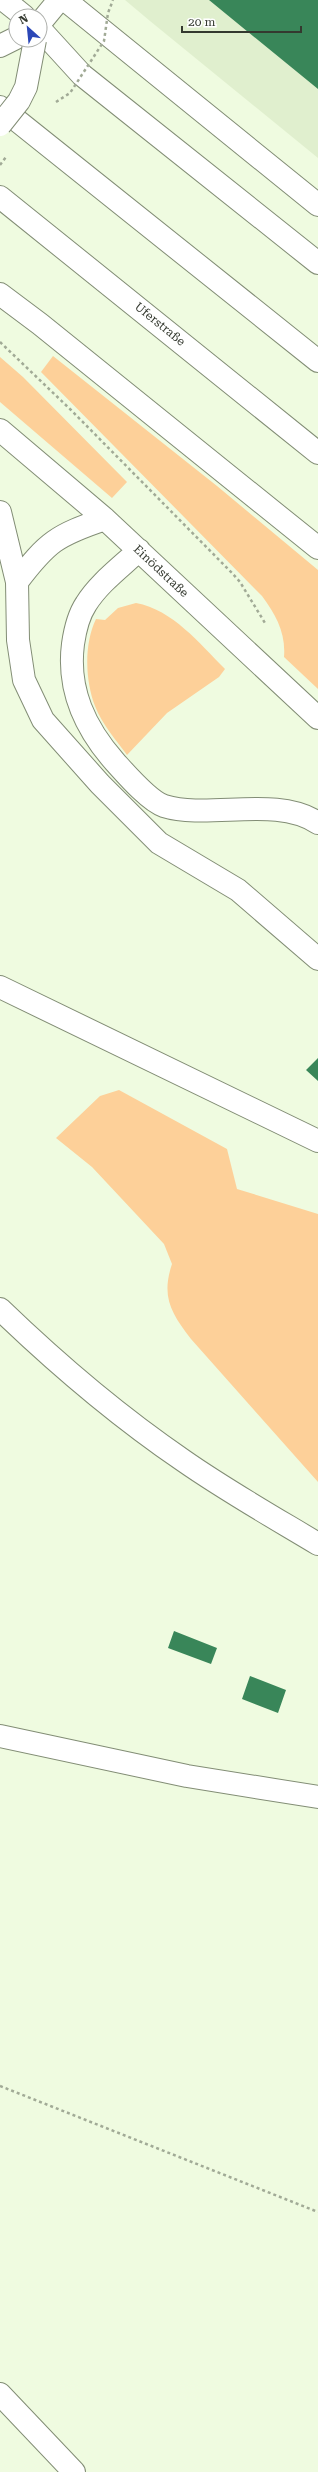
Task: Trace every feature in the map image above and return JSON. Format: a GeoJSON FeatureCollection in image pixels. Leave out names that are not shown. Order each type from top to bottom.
{"type":"FeatureCollection","features":[{"type":"Feature","properties":{"kind":"main road"},"geometry":{"type":"LineString","coordinates":[[4,0],[14,8]]}},
{"type":"Feature","properties":{"kind":"main road"},"geometry":{"type":"LineString","coordinates":[[48,13],[59,0]]}},
{"type":"Feature","properties":{"kind":"main road"},"geometry":{"type":"LineString","coordinates":[[65,0],[318,205]]}},
{"type":"Feature","properties":{"kind":"main road"},"geometry":{"type":"LineString","coordinates":[[48,38],[82,75],[318,263]]}},
{"type":"Feature","properties":{"kind":"main road"},"geometry":{"type":"LineString","coordinates":[[0,125],[19,101],[26,87],[33,48]]}},
{"type":"Feature","properties":{"kind":"main road"},"geometry":{"type":"LineString","coordinates":[[0,107],[318,361]]}},
{"type":"Feature","properties":{"kind":"main road","name":"Uferstraße"},"geometry":{"type":"LineString","coordinates":[[0,196],[318,453]]}},
{"type":"Feature","properties":{"kind":"main road"},"geometry":{"type":"LineString","coordinates":[[0,294],[40,324],[318,548]]}},
{"type":"Feature","properties":{"kind":"main road","name":"Einödstraße"},"geometry":{"type":"LineString","coordinates":[[0,430],[105,519],[318,718]]}},
{"type":"Feature","properties":{"kind":"main road"},"geometry":{"type":"LineString","coordinates":[[0,512],[17,582],[18,640],[24,680],[43,720],[60,741],[159,843],[238,890],[318,959]]}},
{"type":"Feature","properties":{"kind":"main road"},"geometry":{"type":"LineString","coordinates":[[17,582],[35,558],[58,537],[71,530],[105,519]]}},
{"type":"Feature","properties":{"kind":"main road"},"geometry":{"type":"LineString","coordinates":[[139,550],[93,593],[80,616],[74,633],[73,683],[77,703],[94,736],[118,765],[155,801],[162,805],[186,809],[292,812],[318,823]]}},
{"type":"Feature","properties":{"kind":"main road"},"geometry":{"type":"LineString","coordinates":[[0,987],[318,1140]]}},
{"type":"Feature","properties":{"kind":"main road"},"geometry":{"type":"LineString","coordinates":[[0,1308],[62,1366],[145,1433],[228,1490],[318,1544]]}},
{"type":"Feature","properties":{"kind":"main road"},"geometry":{"type":"LineString","coordinates":[[0,1736],[187,1776],[318,1796]]}},
{"type":"Feature","properties":{"kind":"main road"},"geometry":{"type":"LineString","coordinates":[[0,2394],[74,2472]]}},
{"type":"Feature","properties":{"kind":"path"},"geometry":{"type":"LineString","coordinates":[[82,75],[104,41],[108,13],[113,0]]}},
{"type":"Feature","properties":{"kind":"path"},"geometry":{"type":"LineString","coordinates":[[0,342],[66,405],[240,582],[270,632],[270,642],[260,664]]}},
{"type":"Feature","properties":{"kind":"path"},"geometry":{"type":"LineString","coordinates":[[0,2086],[318,2212]]}},
{"type":"Feature","properties":{"kind":"shaded area"},"geometry":{"type":"Polygon","coordinates":[[[125,0],[318,0],[318,158],[150,21],[125,0]]]}},
{"type":"Feature","properties":{"kind":"shaded area"},"geometry":{"type":"Polygon","coordinates":[[[53,356],[217,486],[318,570],[318,689],[284,657],[282,632],[276,617],[262,596],[41,372],[53,356]]]}},
{"type":"Feature","properties":{"kind":"shaded area"},"geometry":{"type":"Polygon","coordinates":[[[0,357],[23,377],[127,482],[112,498],[0,402],[0,357]]]}},
{"type":"Feature","properties":{"kind":"shaded area"},"geometry":{"type":"Polygon","coordinates":[[[136,603],[149,607],[174,620],[225,669],[219,677],[167,713],[127,755],[98,713],[89,685],[87,662],[89,639],[96,619],[105,620],[118,608],[136,603]]]}},
{"type":"Feature","properties":{"kind":"shaded area"},"geometry":{"type":"Polygon","coordinates":[[[119,1090],[227,1149],[237,1189],[318,1214],[318,1482],[191,1339],[178,1321],[173,1313],[168,1295],[169,1276],[172,1264],[164,1244],[92,1167],[56,1138],[100,1096],[119,1090]]]}},
{"type":"Feature","properties":{"kind":"building"},"geometry":{"type":"Polygon","coordinates":[[[209,0],[318,0],[318,89],[209,0]]]}},
{"type":"Feature","properties":{"kind":"building"},"geometry":{"type":"Polygon","coordinates":[[[318,1058],[318,1081],[306,1070],[318,1058]]]}},
{"type":"Feature","properties":{"kind":"building"},"geometry":{"type":"Polygon","coordinates":[[[174,1631],[217,1648],[211,1664],[168,1648],[174,1631]]]}},
{"type":"Feature","properties":{"kind":"building"},"geometry":{"type":"Polygon","coordinates":[[[250,1676],[286,1690],[278,1713],[242,1699],[250,1676]]]}}]}
